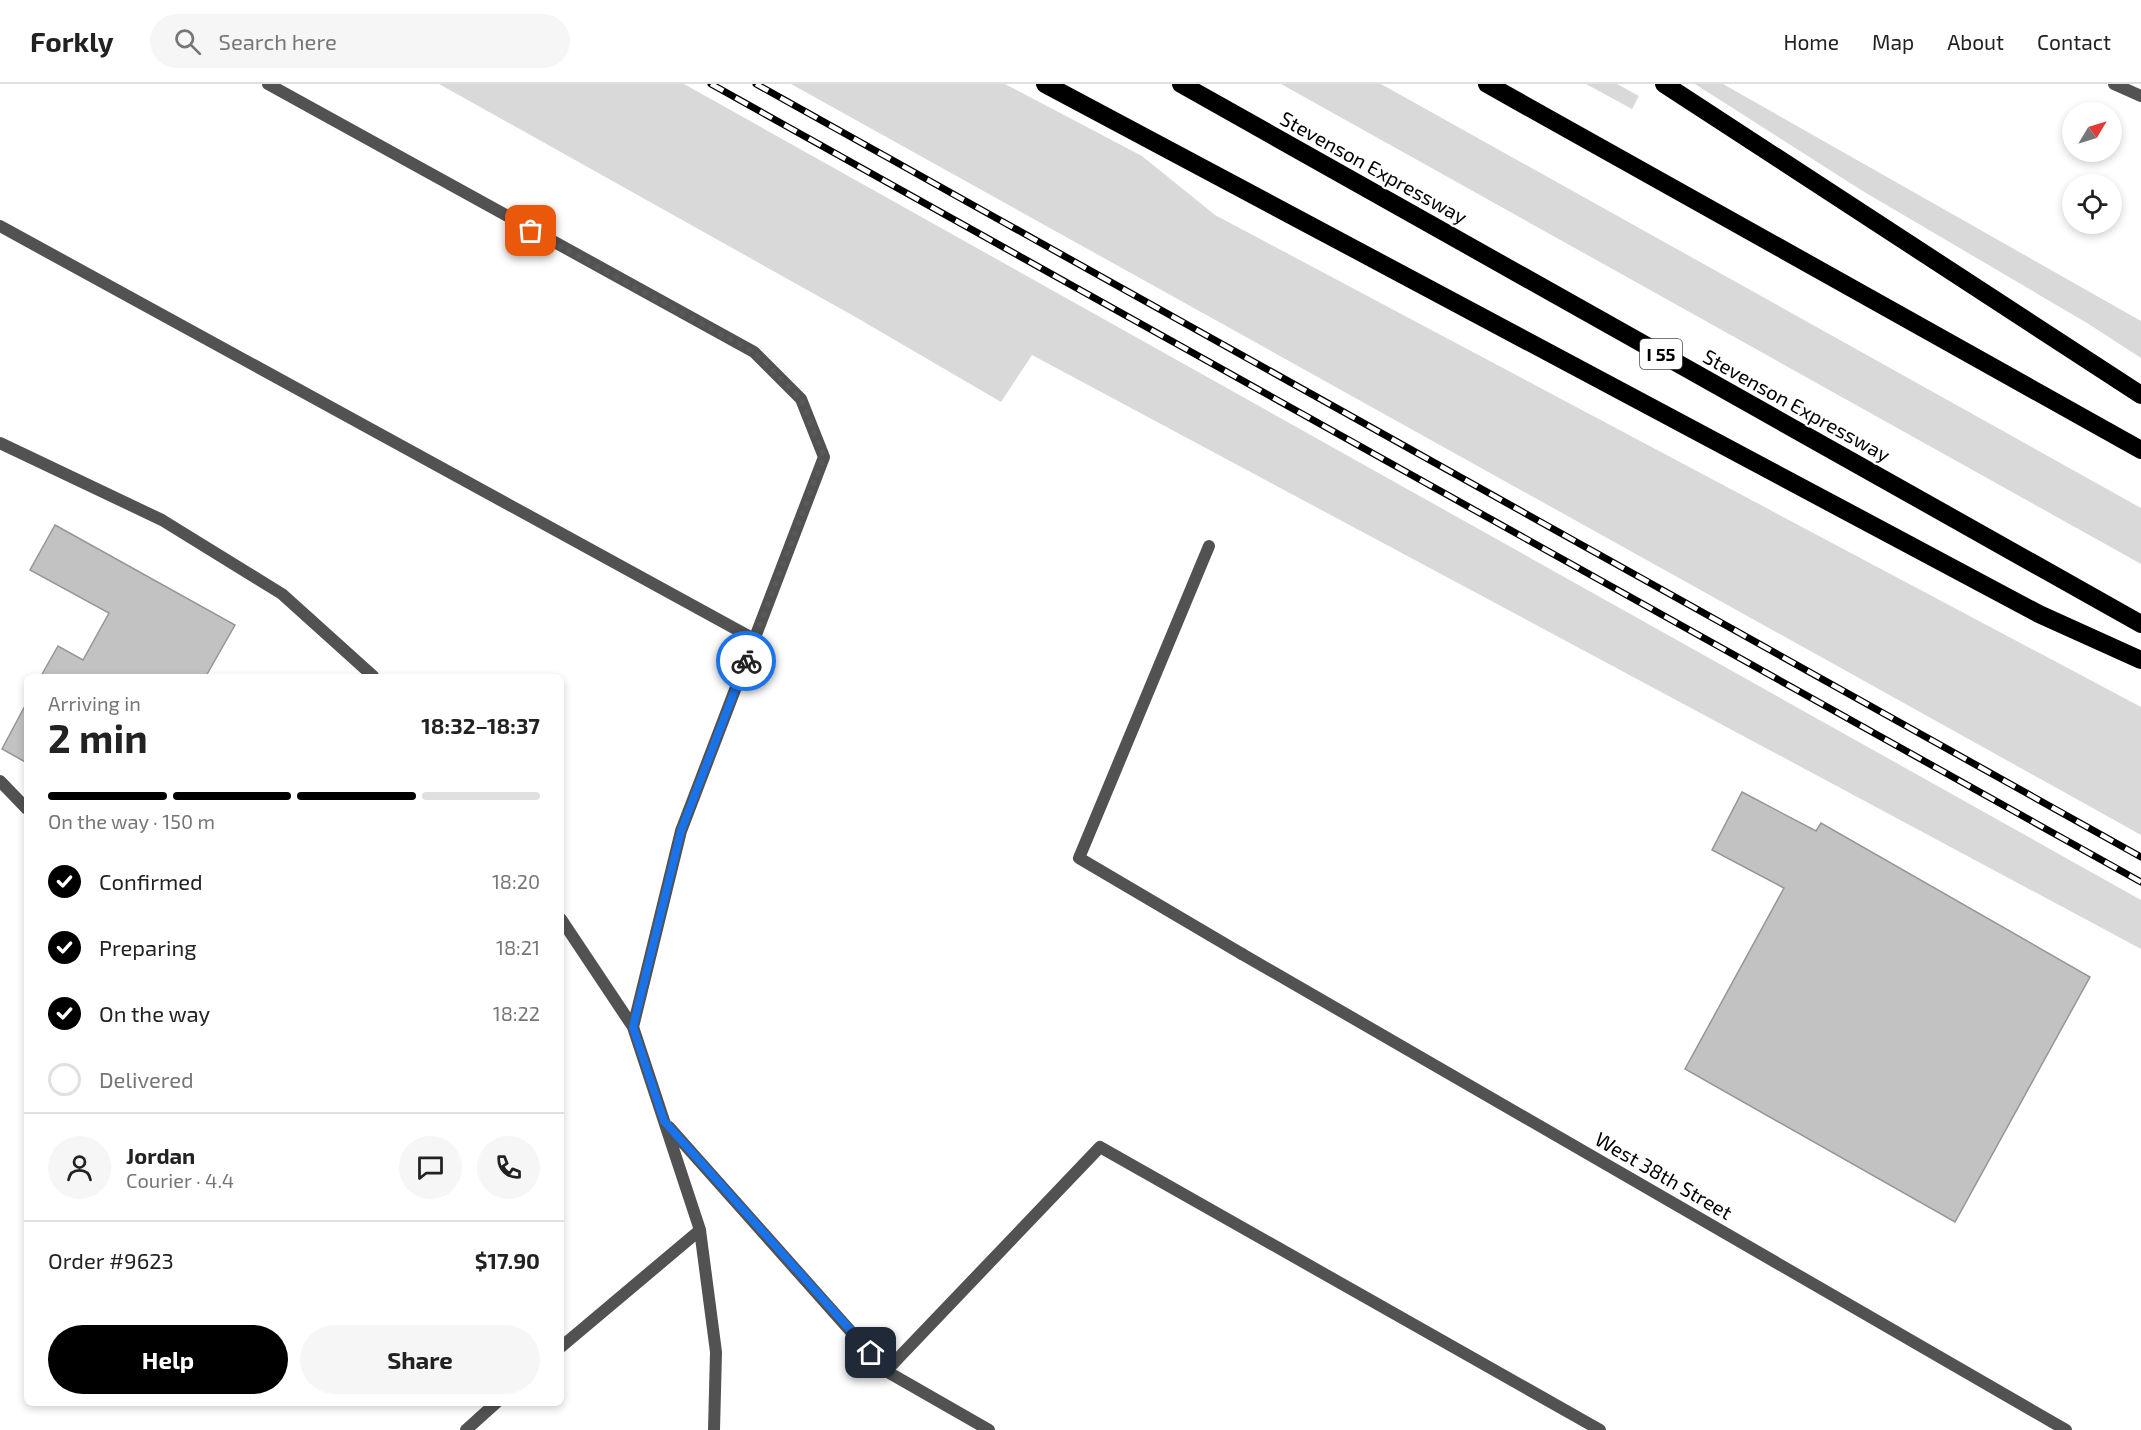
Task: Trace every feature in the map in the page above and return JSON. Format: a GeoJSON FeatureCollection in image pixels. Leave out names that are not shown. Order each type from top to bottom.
{"type":"FeatureCollection","features":[{"type":"Feature","properties":{"kind":"highway"},"geometry":{"type":"LineString","coordinates":[[1045,84],[2029,608],[2141,660]]}},
{"type":"Feature","properties":{"kind":"highway","name":"Stevenson Expressway"},"geometry":{"type":"LineString","coordinates":[[1181,84],[2141,624]]}},
{"type":"Feature","properties":{"kind":"highway"},"geometry":{"type":"LineString","coordinates":[[1487,84],[2141,450]]}},
{"type":"Feature","properties":{"kind":"highway"},"geometry":{"type":"LineString","coordinates":[[1664,84],[2141,395]]}},
{"type":"Feature","properties":{"kind":"street"},"geometry":{"type":"LineString","coordinates":[[268,84],[754,352],[801,399],[824,457],[681,831],[633,1027]]}},
{"type":"Feature","properties":{"kind":"street"},"geometry":{"type":"LineString","coordinates":[[2114,84],[2141,96]]}},
{"type":"Feature","properties":{"kind":"street"},"geometry":{"type":"LineString","coordinates":[[0,226],[754,639]]}},
{"type":"Feature","properties":{"kind":"street"},"geometry":{"type":"LineString","coordinates":[[0,443],[162,520],[282,594],[371,674]]}},
{"type":"Feature","properties":{"kind":"street","name":"West 38th Street"},"geometry":{"type":"LineString","coordinates":[[1209,546],[1079,858],[2066,1430]]}},
{"type":"Feature","properties":{"kind":"street"},"geometry":{"type":"LineString","coordinates":[[0,781],[24,806]]}},
{"type":"Feature","properties":{"kind":"street"},"geometry":{"type":"LineString","coordinates":[[564,924],[633,1027],[700,1230],[716,1352],[714,1430]]}},
{"type":"Feature","properties":{"kind":"street"},"geometry":{"type":"LineString","coordinates":[[664,1121],[886,1371],[989,1430]]}},
{"type":"Feature","properties":{"kind":"street"},"geometry":{"type":"LineString","coordinates":[[886,1371],[1100,1148],[1600,1430]]}},
{"type":"Feature","properties":{"kind":"street"},"geometry":{"type":"LineString","coordinates":[[564,1344],[700,1230]]}},
{"type":"Feature","properties":{"kind":"street"},"geometry":{"type":"LineString","coordinates":[[466,1430],[493,1406]]}},
{"type":"Feature","properties":{"kind":"shaded area"},"geometry":{"type":"Polygon","coordinates":[[[439,84],[684,84],[2141,900],[2141,949],[1032,355],[1001,402],[852,315],[439,84]]]}},
{"type":"Feature","properties":{"kind":"shaded area"},"geometry":{"type":"Polygon","coordinates":[[[791,84],[1005,84],[1142,156],[1215,215],[2141,707],[2141,835],[791,84]]]}},
{"type":"Feature","properties":{"kind":"shaded area"},"geometry":{"type":"Polygon","coordinates":[[[1281,84],[1381,84],[2141,508],[2141,564],[1281,84]]]}},
{"type":"Feature","properties":{"kind":"shaded area"},"geometry":{"type":"Polygon","coordinates":[[[1586,84],[1617,84],[1639,96],[1632,109],[1586,84]]]}},
{"type":"Feature","properties":{"kind":"shaded area"},"geometry":{"type":"Polygon","coordinates":[[[1695,84],[1723,84],[2141,321],[2141,358],[2087,323],[1861,190],[1695,84]]]}},
{"type":"Feature","properties":{"kind":"building"},"geometry":{"type":"Polygon","coordinates":[[[55,525],[235,625],[207,674],[42,674],[58,646],[83,660],[109,613],[30,570],[55,525]]]}},
{"type":"Feature","properties":{"kind":"building"},"geometry":{"type":"Polygon","coordinates":[[[24,708],[24,761],[2,749],[24,708]]]}},
{"type":"Feature","properties":{"kind":"building"},"geometry":{"type":"Polygon","coordinates":[[[1742,792],[1816,831],[1821,823],[2090,977],[1955,1222],[1685,1069],[1784,888],[1712,850],[1742,792]]]}},
{"type":"Feature","properties":{"kind":"railway"},"geometry":{"type":"LineString","coordinates":[[711,84],[2141,882]]}},
{"type":"Feature","properties":{"kind":"railway"},"geometry":{"type":"LineString","coordinates":[[756,84],[2141,857]]}},
{"type":"Feature","properties":{"kind":"way so far"},"geometry":{"type":"LineString","coordinates":[[531,231],[754,352],[801,399],[824,457],[746,661]]}},
{"type":"Feature","properties":{"kind":"route"},"geometry":{"type":"LineString","coordinates":[[746,661],[681,831],[633,1027],[664,1121],[871,1353]]}}]}
